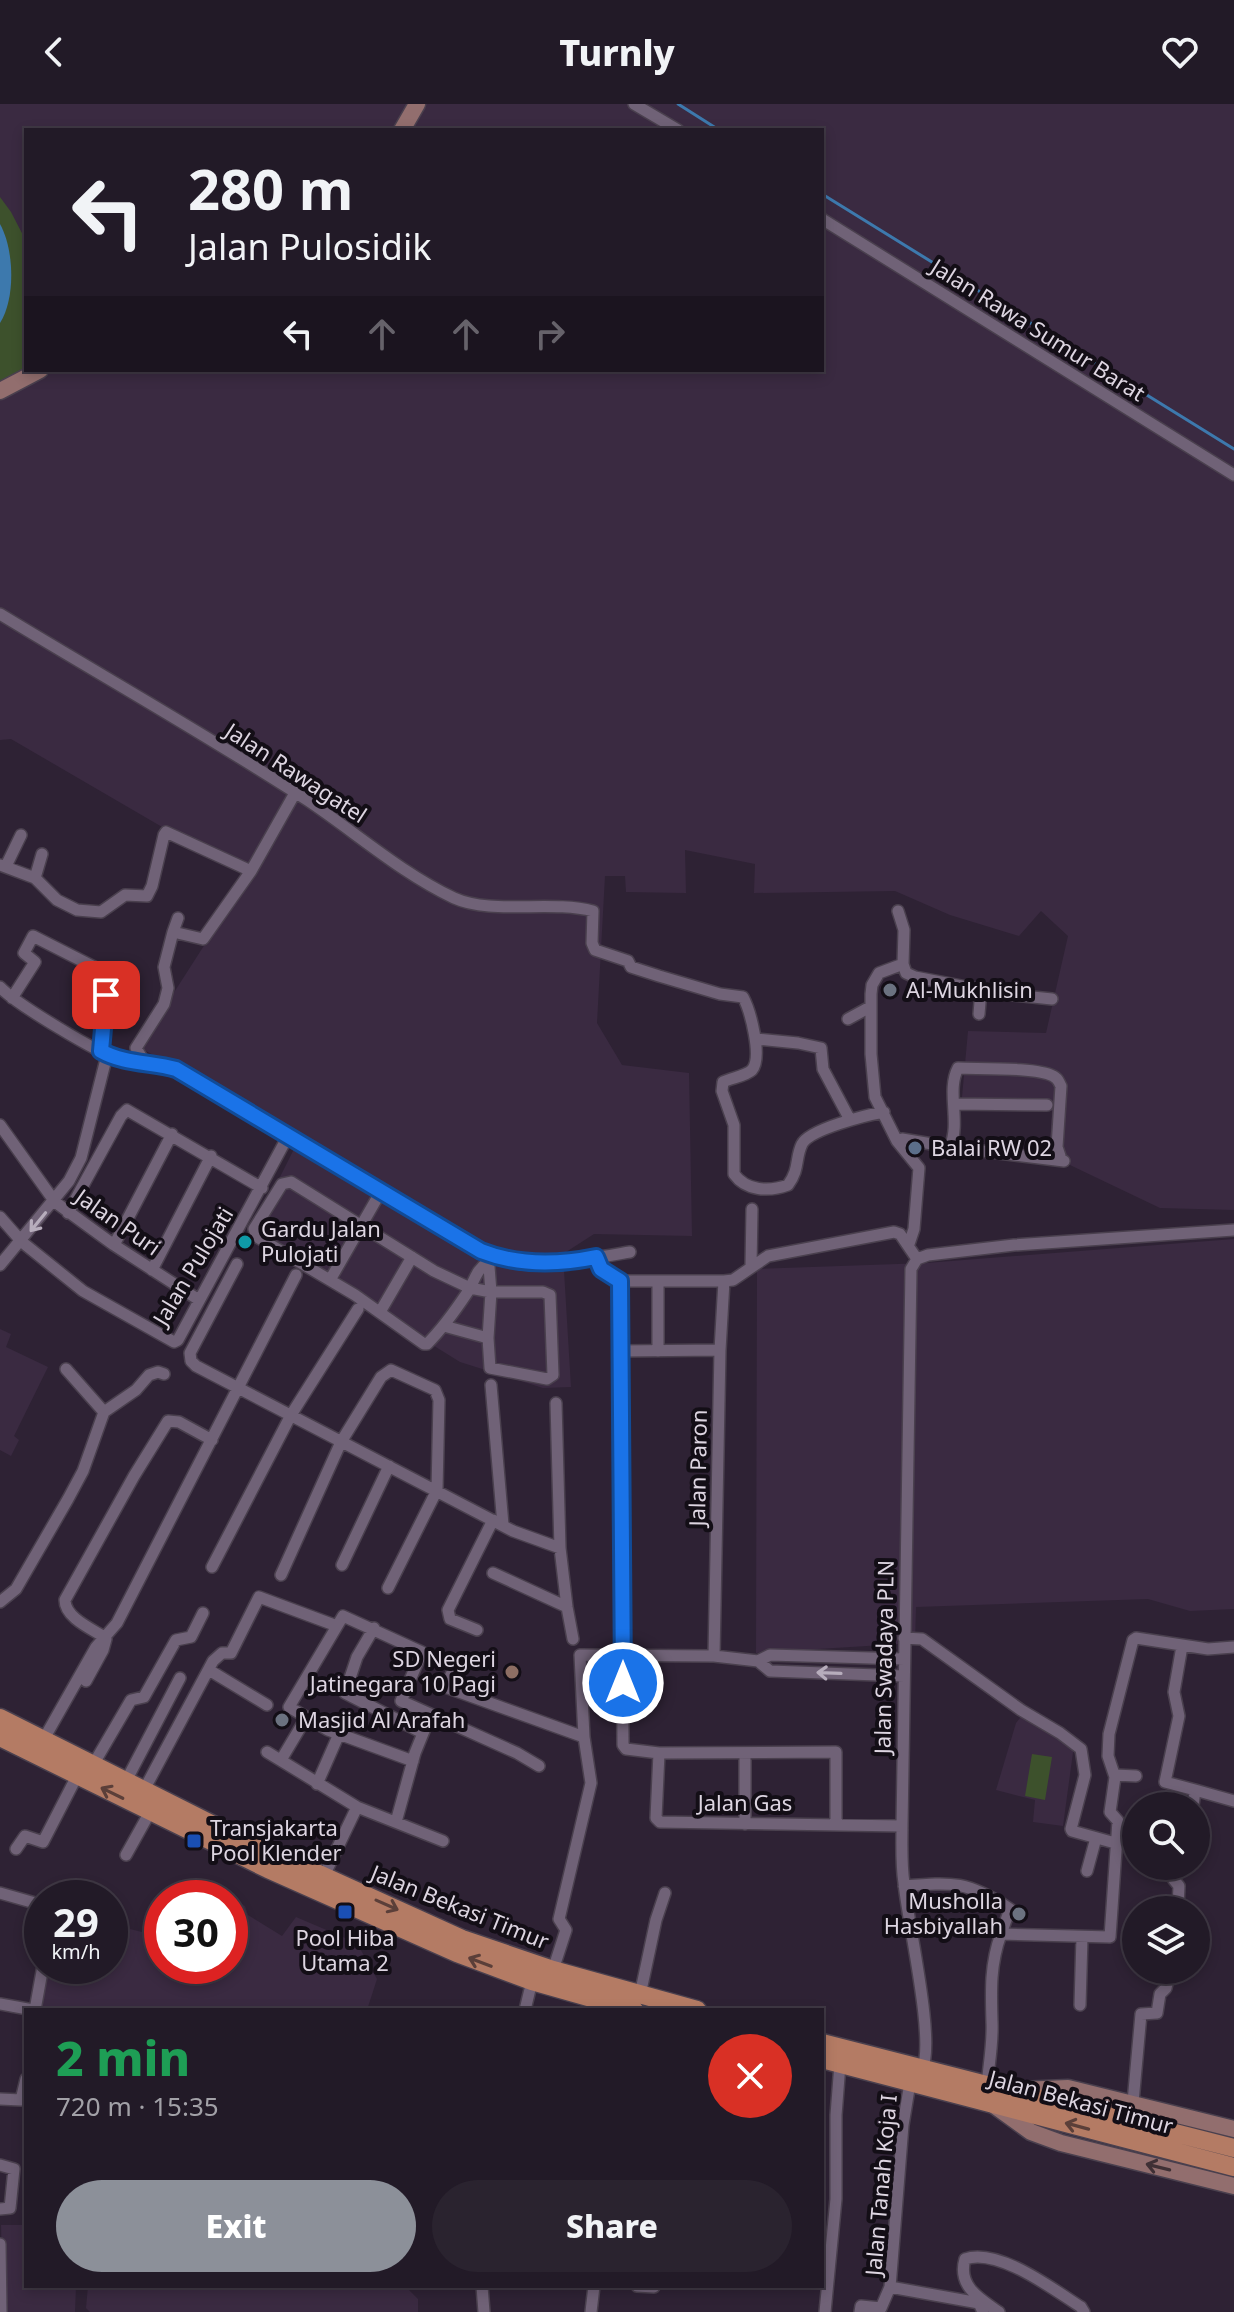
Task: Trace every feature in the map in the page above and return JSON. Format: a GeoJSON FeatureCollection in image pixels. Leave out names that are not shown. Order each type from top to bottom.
{"type":"FeatureCollection","features":[{"type":"Feature","properties":{"kind":"main road"},"geometry":{"type":"LineString","coordinates":[[403,128],[417,104]]}},
{"type":"Feature","properties":{"kind":"main road"},"geometry":{"type":"LineString","coordinates":[[0,391],[36,372]]}},
{"type":"Feature","properties":{"kind":"main road","name":"Jalan Bekasi Timur"},"geometry":{"type":"LineString","coordinates":[[0,1718],[43,1746],[77,1776],[424,1939],[532,1981],[682,2008]]}},
{"type":"Feature","properties":{"kind":"main road","name":"Jalan Bekasi Timur"},"geometry":{"type":"LineString","coordinates":[[0,1737],[43,1746],[93,1765],[323,1878],[462,1939],[637,2002]]}},
{"type":"Feature","properties":{"kind":"main road","name":"Jalan Bekasi Timur"},"geometry":{"type":"LineString","coordinates":[[824,2044],[1234,2148]]}},
{"type":"Feature","properties":{"kind":"main road","name":"Jalan Bekasi Timur"},"geometry":{"type":"LineString","coordinates":[[831,2062],[924,2070],[992,2104],[1234,2167]]}},
{"type":"Feature","properties":{"kind":"main road"},"geometry":{"type":"LineString","coordinates":[[1010,2091],[1068,2088],[1234,2129]]}},
{"type":"Feature","properties":{"kind":"main road"},"geometry":{"type":"LineString","coordinates":[[992,2104],[1031,2132],[1061,2143],[1234,2186]]}},
{"type":"Feature","properties":{"kind":"street"},"geometry":{"type":"LineString","coordinates":[[634,104],[675,128]]}},
{"type":"Feature","properties":{"kind":"street","name":"Jalan Rawa Sumur Barat"},"geometry":{"type":"LineString","coordinates":[[824,220],[1234,475]]}},
{"type":"Feature","properties":{"kind":"street","name":"Jalan Rawagatel"},"geometry":{"type":"LineString","coordinates":[[0,614],[295,793],[393,861],[456,899],[493,905],[588,909],[594,913],[593,949],[659,976],[720,994],[743,997],[756,1039]]}},
{"type":"Feature","properties":{"kind":"street"},"geometry":{"type":"LineString","coordinates":[[173,932],[203,939],[251,871],[295,793]]}},
{"type":"Feature","properties":{"kind":"street"},"geometry":{"type":"LineString","coordinates":[[21,835],[3,866],[35,878],[68,907],[97,912],[106,911],[125,895],[147,896],[166,832],[251,871]]}},
{"type":"Feature","properties":{"kind":"street"},"geometry":{"type":"LineString","coordinates":[[35,878],[42,854]]}},
{"type":"Feature","properties":{"kind":"street"},"geometry":{"type":"LineString","coordinates":[[898,911],[904,930],[903,964],[906,973],[981,990],[1052,999]]}},
{"type":"Feature","properties":{"kind":"street"},"geometry":{"type":"LineString","coordinates":[[145,1063],[136,1048],[164,1004],[168,988],[164,967],[178,918]]}},
{"type":"Feature","properties":{"kind":"street"},"geometry":{"type":"LineString","coordinates":[[0,1265],[55,1202],[81,1158],[104,1053],[106,995],[102,971],[33,936],[24,953],[35,961],[3,992],[104,1053],[127,1062],[176,1069],[488,1258],[557,1264],[630,1252]]}},
{"type":"Feature","properties":{"kind":"street"},"geometry":{"type":"LineString","coordinates":[[903,964],[876,975],[870,1007],[875,1097],[897,1141],[919,1168],[914,1229],[909,1244]]}},
{"type":"Feature","properties":{"kind":"street"},"geometry":{"type":"LineString","coordinates":[[979,1014],[981,990]]}},
{"type":"Feature","properties":{"kind":"street"},"geometry":{"type":"LineString","coordinates":[[848,1019],[870,1007]]}},
{"type":"Feature","properties":{"kind":"street"},"geometry":{"type":"LineString","coordinates":[[849,1118],[823,1069],[821,1048],[756,1039],[754,1068],[751,1072],[725,1080],[722,1085],[734,1125],[734,1174],[746,1187],[754,1189],[788,1185],[797,1170],[803,1142],[849,1118],[884,1112]]}},
{"type":"Feature","properties":{"kind":"street"},"geometry":{"type":"LineString","coordinates":[[897,1141],[902,1139],[950,1147],[1062,1159],[1057,1147],[1061,1086],[1050,1074],[958,1068],[955,1074],[955,1124],[950,1147]]}},
{"type":"Feature","properties":{"kind":"street"},"geometry":{"type":"LineString","coordinates":[[954,1104],[1047,1105]]}},
{"type":"Feature","properties":{"kind":"street"},"geometry":{"type":"LineString","coordinates":[[68,1213],[124,1111],[130,1111],[172,1134],[262,1188]]}},
{"type":"Feature","properties":{"kind":"street","name":"Jalan Puri"},"geometry":{"type":"LineString","coordinates":[[0,1125],[55,1202],[199,1300]]}},
{"type":"Feature","properties":{"kind":"street"},"geometry":{"type":"LineString","coordinates":[[114,1245],[172,1134]]}},
{"type":"Feature","properties":{"kind":"street","name":"Jalan Pulojati"},"geometry":{"type":"LineString","coordinates":[[22,1242],[83,1291],[171,1341],[178,1340],[288,1136]]}},
{"type":"Feature","properties":{"kind":"street"},"geometry":{"type":"LineString","coordinates":[[152,1270],[211,1156]]}},
{"type":"Feature","properties":{"kind":"street"},"geometry":{"type":"LineString","coordinates":[[488,1258],[476,1273],[470,1288],[444,1326],[424,1344],[380,1312],[257,1237],[254,1229],[285,1181],[470,1288],[491,1292],[543,1292],[550,1295],[553,1375],[547,1379],[493,1370],[489,1365],[491,1292],[488,1258]]}},
{"type":"Feature","properties":{"kind":"street"},"geometry":{"type":"LineString","coordinates":[[330,1280],[380,1193]]}},
{"type":"Feature","properties":{"kind":"street"},"geometry":{"type":"LineString","coordinates":[[751,1266],[752,1209]]}},
{"type":"Feature","properties":{"kind":"street"},"geometry":{"type":"LineString","coordinates":[[0,1217],[22,1242]]}},
{"type":"Feature","properties":{"kind":"street"},"geometry":{"type":"LineString","coordinates":[[596,1257],[601,1269],[620,1281],[724,1281],[733,1280],[768,1256],[891,1232],[900,1234],[917,1259],[1014,1245],[1234,1230]]}},
{"type":"Feature","properties":{"kind":"street"},"geometry":{"type":"LineString","coordinates":[[380,1312],[412,1257]]}},
{"type":"Feature","properties":{"kind":"street","name":"Jalan Swadaya PLN"},"geometry":{"type":"LineString","coordinates":[[917,1259],[910,1276],[902,1826],[904,1886],[919,1980],[924,2070]]}},
{"type":"Feature","properties":{"kind":"street"},"geometry":{"type":"LineString","coordinates":[[237,1264],[190,1353],[191,1361],[196,1366],[498,1522],[560,1548]]}},
{"type":"Feature","properties":{"kind":"street"},"geometry":{"type":"LineString","coordinates":[[43,1746],[96,1647],[117,1623],[296,1275]]}},
{"type":"Feature","properties":{"kind":"street"},"geometry":{"type":"LineString","coordinates":[[620,1281],[622,1740],[626,1749],[659,1753],[836,1752],[836,1823]]}},
{"type":"Feature","properties":{"kind":"street","name":"Jalan Paron"},"geometry":{"type":"LineString","coordinates":[[714,1656],[724,1281]]}},
{"type":"Feature","properties":{"kind":"street"},"geometry":{"type":"LineString","coordinates":[[658,1282],[658,1351]]}},
{"type":"Feature","properties":{"kind":"street"},"geometry":{"type":"LineString","coordinates":[[212,1567],[291,1415],[358,1309]]}},
{"type":"Feature","properties":{"kind":"street"},"geometry":{"type":"LineString","coordinates":[[444,1326],[488,1338]]}},
{"type":"Feature","properties":{"kind":"street"},"geometry":{"type":"LineString","coordinates":[[620,1351],[720,1350]]}},
{"type":"Feature","properties":{"kind":"street"},"geometry":{"type":"LineString","coordinates":[[66,1369],[104,1412]]}},
{"type":"Feature","properties":{"kind":"street"},"geometry":{"type":"LineString","coordinates":[[281,1575],[341,1442],[386,1372],[396,1371],[435,1390],[439,1400],[437,1490],[388,1588]]}},
{"type":"Feature","properties":{"kind":"street"},"geometry":{"type":"LineString","coordinates":[[0,1602],[16,1589],[68,1499],[83,1471],[104,1412],[133,1392],[149,1375],[164,1374]]}},
{"type":"Feature","properties":{"kind":"street"},"geometry":{"type":"LineString","coordinates":[[477,1630],[450,1619],[448,1610],[498,1522],[491,1385]]}},
{"type":"Feature","properties":{"kind":"street"},"geometry":{"type":"LineString","coordinates":[[556,1403],[560,1548],[573,1639]]}},
{"type":"Feature","properties":{"kind":"street"},"geometry":{"type":"LineString","coordinates":[[106,1638],[68,1613],[65,1600],[168,1421],[179,1422],[212,1440]]}},
{"type":"Feature","properties":{"kind":"street"},"geometry":{"type":"LineString","coordinates":[[342,1565],[389,1466]]}},
{"type":"Feature","properties":{"kind":"street"},"geometry":{"type":"LineString","coordinates":[[493,1573],[567,1607]]}},
{"type":"Feature","properties":{"kind":"street"},"geometry":{"type":"LineString","coordinates":[[144,1790],[209,1670],[220,1654],[231,1653],[259,1597],[337,1626]]}},
{"type":"Feature","properties":{"kind":"street"},"geometry":{"type":"LineString","coordinates":[[93,1765],[131,1700],[144,1697],[176,1640],[191,1637],[203,1613]]}},
{"type":"Feature","properties":{"kind":"street"},"geometry":{"type":"LineString","coordinates":[[413,1761],[339,1734],[290,1709],[289,1705],[343,1616],[422,1652],[400,1700],[539,1766]]}},
{"type":"Feature","properties":{"kind":"street"},"geometry":{"type":"LineString","coordinates":[[374,1628],[357,1657],[345,1693],[423,1733]]}},
{"type":"Feature","properties":{"kind":"street"},"geometry":{"type":"LineString","coordinates":[[904,1638],[922,1639],[1083,1751],[1085,1775],[1071,1829],[1115,1843]]}},
{"type":"Feature","properties":{"kind":"street"},"geometry":{"type":"LineString","coordinates":[[1001,1934],[1110,1937],[1118,1821],[1110,1812],[1115,1775],[1108,1756],[1109,1734],[1133,1640],[1208,1649],[1234,1647]]}},
{"type":"Feature","properties":{"kind":"street"},"geometry":{"type":"LineString","coordinates":[[1182,1646],[1174,1694],[1179,1716],[1165,1782],[1234,1801]]}},
{"type":"Feature","properties":{"kind":"street"},"geometry":{"type":"LineString","coordinates":[[553,1970],[566,1930],[559,1919],[591,1783],[584,1737],[580,1655],[714,1656],[758,1661],[770,1655],[904,1659]]}},
{"type":"Feature","properties":{"kind":"street"},"geometry":{"type":"LineString","coordinates":[[458,1659],[448,1688],[584,1737]]}},
{"type":"Feature","properties":{"kind":"street"},"geometry":{"type":"LineString","coordinates":[[758,1661],[770,1671],[904,1676]]}},
{"type":"Feature","properties":{"kind":"street"},"geometry":{"type":"LineString","coordinates":[[209,1670],[267,1705]]}},
{"type":"Feature","properties":{"kind":"street"},"geometry":{"type":"LineString","coordinates":[[126,1781],[180,1678]]}},
{"type":"Feature","properties":{"kind":"street"},"geometry":{"type":"LineString","coordinates":[[396,1822],[413,1761],[430,1716]]}},
{"type":"Feature","properties":{"kind":"street"},"geometry":{"type":"LineString","coordinates":[[281,1760],[306,1718]]}},
{"type":"Feature","properties":{"kind":"street"},"geometry":{"type":"LineString","coordinates":[[317,1784],[339,1734]]}},
{"type":"Feature","properties":{"kind":"street"},"geometry":{"type":"LineString","coordinates":[[267,1752],[357,1807],[443,1841]]}},
{"type":"Feature","properties":{"kind":"street","name":"Jalan Gas"},"geometry":{"type":"LineString","coordinates":[[659,1753],[657,1821],[902,1826]]}},
{"type":"Feature","properties":{"kind":"street"},"geometry":{"type":"LineString","coordinates":[[745,1753],[745,1824]]}},
{"type":"Feature","properties":{"kind":"street"},"geometry":{"type":"LineString","coordinates":[[1115,1775],[1136,1776]]}},
{"type":"Feature","properties":{"kind":"street"},"geometry":{"type":"LineString","coordinates":[[16,1849],[25,1836],[43,1842],[77,1776]]}},
{"type":"Feature","properties":{"kind":"street"},"geometry":{"type":"LineString","coordinates":[[323,1878],[357,1807]]}},
{"type":"Feature","properties":{"kind":"street"},"geometry":{"type":"LineString","coordinates":[[126,1855],[150,1812]]}},
{"type":"Feature","properties":{"kind":"street"},"geometry":{"type":"LineString","coordinates":[[1087,1871],[1096,1838]]}},
{"type":"Feature","properties":{"kind":"street"},"geometry":{"type":"LineString","coordinates":[[904,1886],[948,1882],[986,1892],[1010,1909],[993,1955],[987,2085]]}},
{"type":"Feature","properties":{"kind":"street"},"geometry":{"type":"LineString","coordinates":[[0,1893],[24,1900]]}},
{"type":"Feature","properties":{"kind":"street"},"geometry":{"type":"LineString","coordinates":[[637,2002],[665,1893]]}},
{"type":"Feature","properties":{"kind":"street"},"geometry":{"type":"LineString","coordinates":[[1080,2005],[1082,1937]]}},
{"type":"Feature","properties":{"kind":"street"},"geometry":{"type":"LineString","coordinates":[[525,2008],[532,1981]]}},
{"type":"Feature","properties":{"kind":"street"},"geometry":{"type":"LineString","coordinates":[[34,2008],[39,1984]]}},
{"type":"Feature","properties":{"kind":"street"},"geometry":{"type":"LineString","coordinates":[[1133,2102],[1141,2014],[1157,2013],[1160,1994],[1167,1984]]}},
{"type":"Feature","properties":{"kind":"street"},"geometry":{"type":"LineString","coordinates":[[0,2004],[24,2008]]}},
{"type":"Feature","properties":{"kind":"street"},"geometry":{"type":"LineString","coordinates":[[825,2312],[836,2199],[836,2115],[831,2062]]}},
{"type":"Feature","properties":{"kind":"street","name":"Jalan Tanah Koja I"},"geometry":{"type":"LineString","coordinates":[[924,2070],[903,2125],[890,2287],[979,2303],[983,2306],[983,2312]]}},
{"type":"Feature","properties":{"kind":"street"},"geometry":{"type":"LineString","coordinates":[[0,2099],[21,2100],[24,2087]]}},
{"type":"Feature","properties":{"kind":"street"},"geometry":{"type":"LineString","coordinates":[[0,2165],[14,2169],[10,2208],[0,2209]]}},
{"type":"Feature","properties":{"kind":"street"},"geometry":{"type":"LineString","coordinates":[[0,2244],[1,2312]]}},
{"type":"Feature","properties":{"kind":"street"},"geometry":{"type":"LineString","coordinates":[[999,2312],[969,2289],[963,2271],[965,2259],[996,2260],[1033,2276],[1084,2312]]}},
{"type":"Feature","properties":{"kind":"street"},"geometry":{"type":"LineString","coordinates":[[860,2312],[861,2306],[881,2308],[890,2287]]}},
{"type":"Feature","properties":{"kind":"street"},"geometry":{"type":"LineString","coordinates":[[482,2288],[484,2312]]}},
{"type":"Feature","properties":{"kind":"street"},"geometry":{"type":"LineString","coordinates":[[591,2312],[594,2288]]}},
{"type":"Feature","properties":{"kind":"shaded area"},"geometry":{"type":"Polygon","coordinates":[[[0,104],[1234,104],[1234,1210],[1160,1208],[1049,1155],[1052,1111],[961,1108],[968,1031],[1046,1033],[1068,936],[1041,911],[1019,936],[950,915],[895,891],[754,893],[755,864],[685,850],[686,893],[626,892],[625,876],[605,876],[597,1023],[622,1065],[689,1073],[692,1236],[594,1234],[563,1254],[571,1387],[543,1388],[460,1362],[252,1233],[299,1139],[139,1047],[248,877],[11,739],[0,740],[0,104]]]}},
{"type":"Feature","properties":{"kind":"shaded area"},"geometry":{"type":"Polygon","coordinates":[[[1234,1239],[1234,1609],[1190,1611],[1148,1599],[916,1607],[915,1643],[756,1653],[757,1269],[926,1263],[1234,1239]]]}},
{"type":"Feature","properties":{"kind":"shaded area"},"geometry":{"type":"Polygon","coordinates":[[[0,1329],[11,1334],[6,1347],[48,1367],[14,1436],[19,1440],[11,1456],[0,1450],[0,1329]]]}},
{"type":"Feature","properties":{"kind":"shaded area"},"geometry":{"type":"Polygon","coordinates":[[[1024,1713],[1074,1745],[1063,1826],[1033,1822],[1035,1800],[996,1790],[1016,1723],[1024,1713]]]}},
{"type":"Feature","properties":{"kind":"shaded area"},"geometry":{"type":"Polygon","coordinates":[[[248,1915],[282,1936],[296,1917],[357,1943],[377,1979],[368,2008],[32,2008],[36,1984],[128,1984],[128,1928],[144,1932],[144,1984],[248,1984],[248,1915]]]}},
{"type":"Feature","properties":{"kind":"shaded area"},"geometry":{"type":"Polygon","coordinates":[[[1,2225],[24,2225],[24,2288],[76,2288],[75,2312],[3,2312],[1,2225]]]}},
{"type":"Feature","properties":{"kind":"shaded area"},"geometry":{"type":"Polygon","coordinates":[[[88,2288],[407,2288],[418,2299],[418,2312],[90,2312],[86,2308],[88,2288]]]}},
{"type":"Feature","properties":{"kind":"green space"},"geometry":{"type":"Polygon","coordinates":[[[0,197],[24,237],[24,371],[0,384],[0,197]]]}},
{"type":"Feature","properties":{"kind":"green space"},"geometry":{"type":"Polygon","coordinates":[[[1032,1754],[1052,1757],[1045,1800],[1025,1796],[1032,1754]]]}},
{"type":"Feature","properties":{"kind":"water"},"geometry":{"type":"Polygon","coordinates":[[[0,224],[8,246],[11,287],[0,323],[0,224]]]}},
{"type":"Feature","properties":{"kind":"waterway"},"geometry":{"type":"LineString","coordinates":[[678,104],[716,128]]}},
{"type":"Feature","properties":{"kind":"waterway"},"geometry":{"type":"LineString","coordinates":[[824,195],[1234,449]]}},
{"type":"Feature","properties":{"kind":"place","name":"Al-Mukhlisin"},"geometry":{"type":"Point","coordinates":[890,990]}},
{"type":"Feature","properties":{"kind":"place","name":"Balai RW 02"},"geometry":{"type":"Point","coordinates":[915,1148]}},
{"type":"Feature","properties":{"kind":"place","name":"Gardu Jalan Pulojati"},"geometry":{"type":"Point","coordinates":[245,1242]}},
{"type":"Feature","properties":{"kind":"place","name":"SD Negeri Jatinegara 10 Pagi"},"geometry":{"type":"Point","coordinates":[512,1672]}},
{"type":"Feature","properties":{"kind":"place","name":"Masjid Al Arafah"},"geometry":{"type":"Point","coordinates":[282,1720]}},
{"type":"Feature","properties":{"kind":"place","name":"Transjakarta Pool Klender"},"geometry":{"type":"Point","coordinates":[194,1841]}},
{"type":"Feature","properties":{"kind":"place","name":"Pool Hiba Utama 2"},"geometry":{"type":"Point","coordinates":[345,1912]}},
{"type":"Feature","properties":{"kind":"place","name":"Musholla Hasbiyallah"},"geometry":{"type":"Point","coordinates":[1019,1914]}},
{"type":"Feature","properties":{"kind":"route"},"geometry":{"type":"LineString","coordinates":[[106,995],[101,1051],[107,1055],[127,1062],[176,1069],[481,1251],[537,1264],[596,1257],[598,1265],[608,1276],[620,1281],[623,1683]]}}]}
